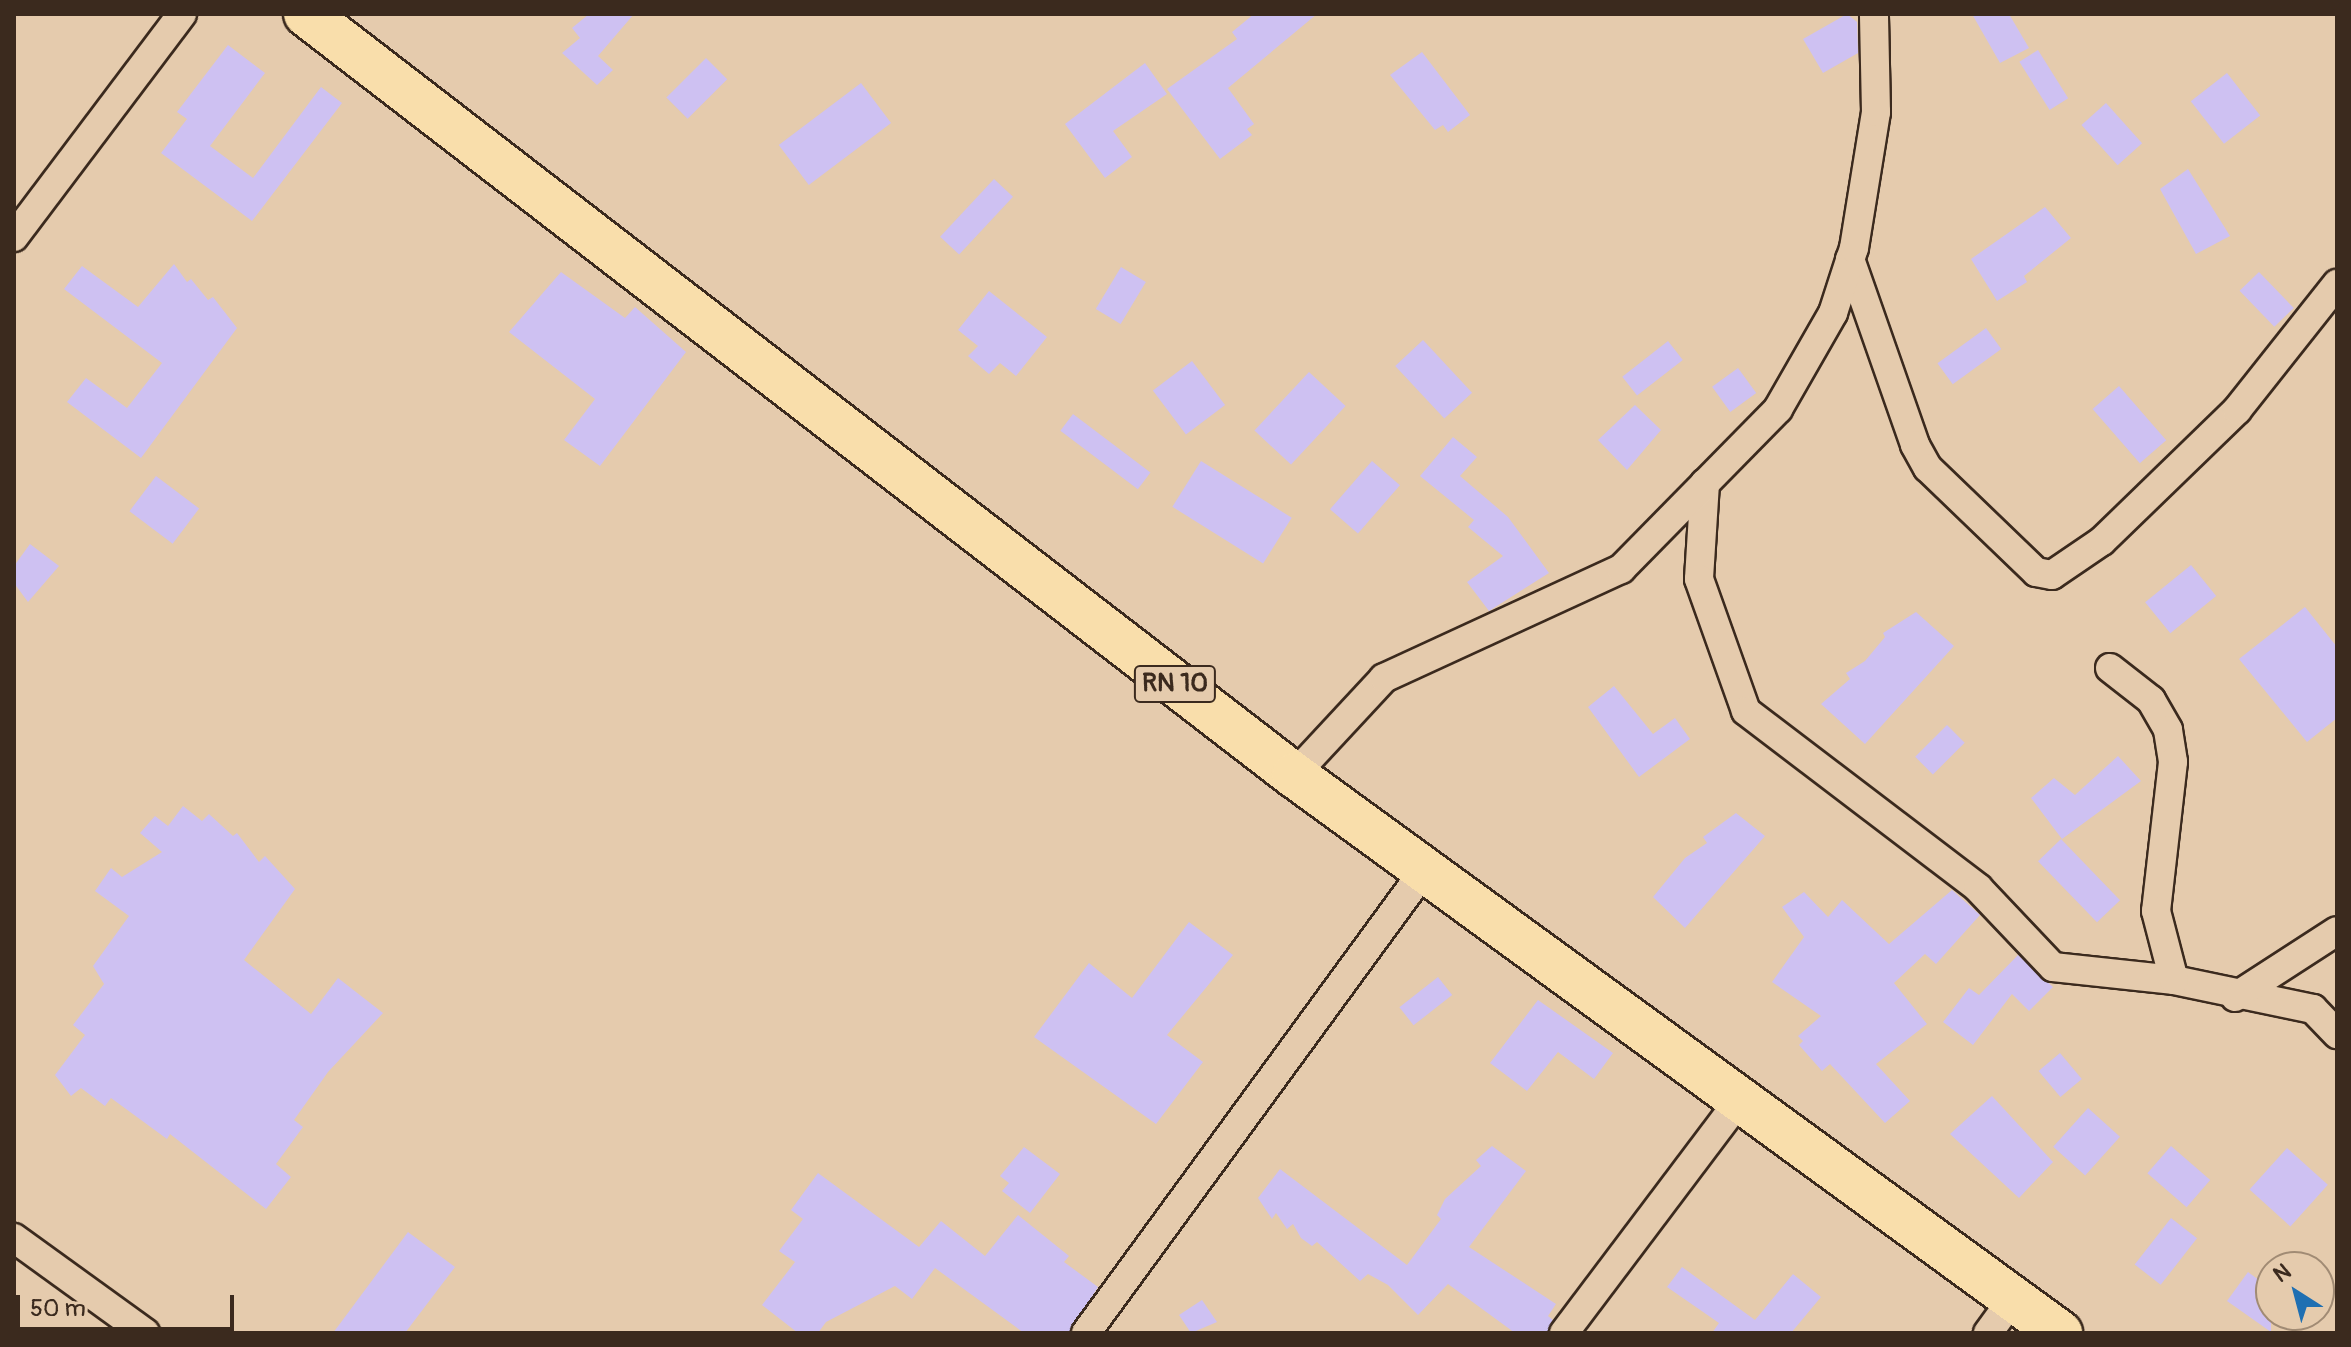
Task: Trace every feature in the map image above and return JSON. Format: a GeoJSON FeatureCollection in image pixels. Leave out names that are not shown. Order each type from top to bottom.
{"type":"FeatureCollection","features":[{"type":"Feature","properties":{"kind":"main road","name":"RN 10"},"geometry":{"type":"LineString","coordinates":[[306,14],[1294,775],[1739,1101],[2000,1317],[2060,1333]]}},
{"type":"Feature","properties":{"kind":"street"},"geometry":{"type":"LineString","coordinates":[[14,237],[182,14]]}},
{"type":"Feature","properties":{"kind":"street"},"geometry":{"type":"LineString","coordinates":[[1294,775],[1384,678],[1621,569],[1778,409],[1833,313],[1850,259],[1876,112],[1874,14]]}},
{"type":"Feature","properties":{"kind":"street"},"geometry":{"type":"LineString","coordinates":[[1850,259],[1915,445],[1928,468],[2036,572],[2052,575],[2102,541],[2237,410],[2337,284]]}},
{"type":"Feature","properties":{"kind":"street"},"geometry":{"type":"LineString","coordinates":[[1705,483],[1699,579],[1746,711],[1978,888],[2053,967],[2174,980],[2235,997],[2313,1009],[2337,1034]]}},
{"type":"Feature","properties":{"kind":"street"},"geometry":{"type":"LineString","coordinates":[[2110,668],[2151,700],[2168,730],[2173,762],[2156,911],[2174,980]]}},
{"type":"Feature","properties":{"kind":"street"},"geometry":{"type":"LineString","coordinates":[[1086,1333],[1423,872]]}},
{"type":"Feature","properties":{"kind":"street"},"geometry":{"type":"LineString","coordinates":[[2235,997],[2337,931]]}},
{"type":"Feature","properties":{"kind":"street"},"geometry":{"type":"LineString","coordinates":[[1564,1333],[1739,1101]]}},
{"type":"Feature","properties":{"kind":"street"},"geometry":{"type":"LineString","coordinates":[[14,1238],[145,1333]]}},
{"type":"Feature","properties":{"kind":"building"},"geometry":{"type":"Polygon","coordinates":[[[589,14],[634,14],[598,56],[613,70],[597,85],[562,53],[580,38],[572,28],[589,14]]]}},
{"type":"Feature","properties":{"kind":"building"},"geometry":{"type":"Polygon","coordinates":[[[1254,14],[1317,14],[1228,88],[1254,124],[1247,129],[1252,135],[1220,159],[1167,89],[1237,39],[1232,32],[1254,14]]]}},
{"type":"Feature","properties":{"kind":"building"},"geometry":{"type":"Polygon","coordinates":[[[1847,14],[1857,22],[1858,53],[1823,73],[1803,39],[1847,14]]]}},
{"type":"Feature","properties":{"kind":"building"},"geometry":{"type":"Polygon","coordinates":[[[1972,14],[2009,14],[2029,48],[2000,63],[1972,14]]]}},
{"type":"Feature","properties":{"kind":"building"},"geometry":{"type":"Polygon","coordinates":[[[228,45],[265,73],[210,146],[253,178],[321,87],[342,103],[252,221],[161,153],[187,119],[177,112],[228,45]]]}},
{"type":"Feature","properties":{"kind":"building"},"geometry":{"type":"Polygon","coordinates":[[[2038,50],[2068,98],[2050,110],[2019,62],[2038,50]]]}},
{"type":"Feature","properties":{"kind":"building"},"geometry":{"type":"Polygon","coordinates":[[[1422,52],[1470,115],[1448,132],[1443,125],[1435,130],[1390,75],[1422,52]]]}},
{"type":"Feature","properties":{"kind":"building"},"geometry":{"type":"Polygon","coordinates":[[[706,58],[727,79],[688,119],[666,98],[706,58]]]}},
{"type":"Feature","properties":{"kind":"building"},"geometry":{"type":"Polygon","coordinates":[[[1145,63],[1167,94],[1113,131],[1132,157],[1105,178],[1065,124],[1145,63]]]}},
{"type":"Feature","properties":{"kind":"building"},"geometry":{"type":"Polygon","coordinates":[[[2227,73],[2260,116],[2224,144],[2191,101],[2227,73]]]}},
{"type":"Feature","properties":{"kind":"building"},"geometry":{"type":"Polygon","coordinates":[[[861,83],[891,123],[809,185],[779,145],[861,83]]]}},
{"type":"Feature","properties":{"kind":"building"},"geometry":{"type":"Polygon","coordinates":[[[2106,103],[2142,143],[2118,165],[2081,125],[2106,103]]]}},
{"type":"Feature","properties":{"kind":"building"},"geometry":{"type":"Polygon","coordinates":[[[2188,169],[2230,236],[2196,254],[2160,189],[2188,169]]]}},
{"type":"Feature","properties":{"kind":"building"},"geometry":{"type":"Polygon","coordinates":[[[994,179],[1013,197],[959,255],[940,237],[994,179]]]}},
{"type":"Feature","properties":{"kind":"building"},"geometry":{"type":"Polygon","coordinates":[[[2045,207],[2071,238],[2024,276],[2027,282],[1997,301],[1971,259],[2045,207]]]}},
{"type":"Feature","properties":{"kind":"building"},"geometry":{"type":"Polygon","coordinates":[[[174,264],[187,282],[191,279],[208,300],[213,297],[237,328],[141,458],[67,402],[86,378],[127,408],[162,363],[64,289],[82,266],[138,307],[174,264]]]}},
{"type":"Feature","properties":{"kind":"building"},"geometry":{"type":"Polygon","coordinates":[[[1121,267],[1146,282],[1121,324],[1096,309],[1121,267]]]}},
{"type":"Feature","properties":{"kind":"building"},"geometry":{"type":"Polygon","coordinates":[[[561,272],[625,318],[635,307],[686,352],[600,466],[564,440],[595,399],[509,332],[561,272]]]}},
{"type":"Feature","properties":{"kind":"building"},"geometry":{"type":"Polygon","coordinates":[[[2259,272],[2294,308],[2274,327],[2240,291],[2259,272]]]}},
{"type":"Feature","properties":{"kind":"building"},"geometry":{"type":"Polygon","coordinates":[[[989,291],[1047,337],[1016,376],[1000,363],[989,374],[968,356],[978,346],[958,330],[989,291]]]}},
{"type":"Feature","properties":{"kind":"building"},"geometry":{"type":"Polygon","coordinates":[[[1986,328],[2001,349],[1953,384],[1937,363],[1986,328]]]}},
{"type":"Feature","properties":{"kind":"building"},"geometry":{"type":"Polygon","coordinates":[[[1423,340],[1472,393],[1444,419],[1395,366],[1423,340]]]}},
{"type":"Feature","properties":{"kind":"building"},"geometry":{"type":"Polygon","coordinates":[[[1668,341],[1683,360],[1637,396],[1622,377],[1668,341]]]}},
{"type":"Feature","properties":{"kind":"building"},"geometry":{"type":"Polygon","coordinates":[[[1192,361],[1225,405],[1186,434],[1153,390],[1192,361]]]}},
{"type":"Feature","properties":{"kind":"building"},"geometry":{"type":"Polygon","coordinates":[[[1738,368],[1756,393],[1730,412],[1712,387],[1738,368]]]}},
{"type":"Feature","properties":{"kind":"building"},"geometry":{"type":"Polygon","coordinates":[[[1309,372],[1346,406],[1291,465],[1254,431],[1309,372]]]}},
{"type":"Feature","properties":{"kind":"building"},"geometry":{"type":"Polygon","coordinates":[[[2119,386],[2166,440],[2140,463],[2093,409],[2119,386]]]}},
{"type":"Feature","properties":{"kind":"building"},"geometry":{"type":"Polygon","coordinates":[[[1635,405],[1661,430],[1627,470],[1598,440],[1635,405]]]}},
{"type":"Feature","properties":{"kind":"building"},"geometry":{"type":"Polygon","coordinates":[[[1073,414],[1150,472],[1138,489],[1060,431],[1073,414]]]}},
{"type":"Feature","properties":{"kind":"building"},"geometry":{"type":"Polygon","coordinates":[[[1453,437],[1477,457],[1460,476],[1508,517],[1549,573],[1489,611],[1467,582],[1503,556],[1468,527],[1474,520],[1420,476],[1453,437]]]}},
{"type":"Feature","properties":{"kind":"building"},"geometry":{"type":"Polygon","coordinates":[[[1201,461],[1292,518],[1263,563],[1172,507],[1201,461]]]}},
{"type":"Feature","properties":{"kind":"building"},"geometry":{"type":"Polygon","coordinates":[[[1372,461],[1400,485],[1358,534],[1330,509],[1372,461]]]}},
{"type":"Feature","properties":{"kind":"building"},"geometry":{"type":"Polygon","coordinates":[[[156,476],[199,508],[173,544],[130,511],[156,476]]]}},
{"type":"Feature","properties":{"kind":"building"},"geometry":{"type":"Polygon","coordinates":[[[30,544],[59,566],[28,602],[14,583],[14,566],[30,544]]]}},
{"type":"Feature","properties":{"kind":"building"},"geometry":{"type":"Polygon","coordinates":[[[2191,565],[2216,596],[2170,633],[2145,602],[2191,565]]]}},
{"type":"Feature","properties":{"kind":"building"},"geometry":{"type":"Polygon","coordinates":[[[2305,607],[2337,647],[2337,718],[2307,742],[2239,659],[2305,607]]]}},
{"type":"Feature","properties":{"kind":"building"},"geometry":{"type":"Polygon","coordinates":[[[1916,612],[1954,646],[1865,744],[1821,704],[1850,679],[1846,673],[1865,661],[1885,637],[1883,633],[1916,612]]]}},
{"type":"Feature","properties":{"kind":"building"},"geometry":{"type":"Polygon","coordinates":[[[1614,686],[1653,734],[1675,718],[1690,739],[1639,777],[1588,707],[1614,686]]]}},
{"type":"Feature","properties":{"kind":"building"},"geometry":{"type":"Polygon","coordinates":[[[1947,725],[1965,743],[1933,774],[1915,757],[1947,725]]]}},
{"type":"Feature","properties":{"kind":"building"},"geometry":{"type":"Polygon","coordinates":[[[2118,756],[2141,781],[2062,839],[2031,798],[2054,778],[2075,795],[2118,756]]]}},
{"type":"Feature","properties":{"kind":"building"},"geometry":{"type":"Polygon","coordinates":[[[183,806],[202,821],[209,814],[233,836],[237,833],[259,862],[265,856],[295,889],[244,960],[311,1014],[338,978],[383,1013],[328,1072],[294,1120],[303,1127],[276,1164],[291,1177],[266,1209],[170,1134],[167,1139],[111,1098],[105,1106],[81,1088],[71,1096],[55,1075],[85,1035],[73,1025],[104,984],[93,966],[129,916],[95,891],[111,868],[122,877],[162,852],[140,833],[155,816],[168,826],[183,806]]]}},
{"type":"Feature","properties":{"kind":"building"},"geometry":{"type":"Polygon","coordinates":[[[1736,813],[1765,836],[1685,928],[1653,897],[1685,858],[1707,843],[1703,837],[1736,813]]]}},
{"type":"Feature","properties":{"kind":"building"},"geometry":{"type":"Polygon","coordinates":[[[2061,839],[2120,900],[2097,922],[2038,861],[2061,839]]]}},
{"type":"Feature","properties":{"kind":"building"},"geometry":{"type":"Polygon","coordinates":[[[1952,890],[1980,915],[1936,964],[1925,954],[1894,983],[1927,1024],[1876,1064],[1910,1101],[1885,1123],[1830,1064],[1822,1071],[1799,1045],[1803,1041],[1798,1036],[1821,1016],[1772,982],[1804,937],[1782,907],[1804,892],[1828,917],[1842,900],[1889,944],[1952,890]]]}},
{"type":"Feature","properties":{"kind":"building"},"geometry":{"type":"Polygon","coordinates":[[[1189,922],[1233,955],[1167,1035],[1203,1062],[1156,1124],[1034,1037],[1089,963],[1132,998],[1189,922]]]}},
{"type":"Feature","properties":{"kind":"building"},"geometry":{"type":"Polygon","coordinates":[[[2018,955],[2053,987],[2029,1011],[2012,994],[1973,1045],[1943,1022],[1969,988],[1979,995],[2018,955]]]}},
{"type":"Feature","properties":{"kind":"building"},"geometry":{"type":"Polygon","coordinates":[[[1438,977],[1452,995],[1414,1025],[1399,1007],[1438,977]]]}},
{"type":"Feature","properties":{"kind":"building"},"geometry":{"type":"Polygon","coordinates":[[[1538,1000],[1613,1053],[1594,1079],[1558,1052],[1527,1091],[1490,1063],[1538,1000]]]}},
{"type":"Feature","properties":{"kind":"building"},"geometry":{"type":"Polygon","coordinates":[[[2060,1053],[2082,1079],[2060,1097],[2039,1071],[2060,1053]]]}},
{"type":"Feature","properties":{"kind":"building"},"geometry":{"type":"Polygon","coordinates":[[[1992,1096],[2053,1162],[2019,1198],[1950,1134],[1992,1096]]]}},
{"type":"Feature","properties":{"kind":"building"},"geometry":{"type":"Polygon","coordinates":[[[2088,1108],[2120,1137],[2085,1175],[2053,1147],[2088,1108]]]}},
{"type":"Feature","properties":{"kind":"building"},"geometry":{"type":"Polygon","coordinates":[[[1492,1146],[1526,1171],[1469,1247],[1556,1304],[1548,1316],[1553,1320],[1547,1333],[1515,1333],[1448,1284],[1418,1315],[1388,1285],[1368,1274],[1360,1281],[1317,1242],[1312,1246],[1301,1238],[1293,1224],[1287,1229],[1276,1213],[1272,1219],[1258,1198],[1280,1169],[1407,1265],[1441,1219],[1437,1215],[1445,1199],[1481,1166],[1476,1160],[1492,1146]]]}},
{"type":"Feature","properties":{"kind":"building"},"geometry":{"type":"Polygon","coordinates":[[[2171,1146],[2210,1180],[2187,1207],[2147,1173],[2171,1146]]]}},
{"type":"Feature","properties":{"kind":"building"},"geometry":{"type":"Polygon","coordinates":[[[1024,1147],[1060,1174],[1030,1213],[1002,1191],[1009,1183],[1000,1176],[1024,1147]]]}},
{"type":"Feature","properties":{"kind":"building"},"geometry":{"type":"Polygon","coordinates":[[[2287,1148],[2328,1185],[2290,1226],[2250,1190],[2287,1148]]]}},
{"type":"Feature","properties":{"kind":"building"},"geometry":{"type":"Polygon","coordinates":[[[818,1173],[919,1247],[941,1221],[985,1256],[1018,1215],[1069,1256],[1064,1262],[1098,1287],[1069,1333],[1024,1333],[935,1268],[912,1299],[895,1286],[826,1322],[818,1333],[798,1333],[762,1305],[795,1262],[779,1251],[803,1219],[791,1210],[818,1173]]]}},
{"type":"Feature","properties":{"kind":"building"},"geometry":{"type":"Polygon","coordinates":[[[2171,1218],[2197,1238],[2161,1285],[2135,1264],[2171,1218]]]}},
{"type":"Feature","properties":{"kind":"building"},"geometry":{"type":"Polygon","coordinates":[[[408,1232],[455,1267],[405,1333],[333,1333],[408,1232]]]}},
{"type":"Feature","properties":{"kind":"building"},"geometry":{"type":"Polygon","coordinates":[[[1682,1267],[1755,1320],[1793,1274],[1821,1297],[1791,1333],[1712,1333],[1719,1323],[1667,1287],[1682,1267]]]}},
{"type":"Feature","properties":{"kind":"building"},"geometry":{"type":"Polygon","coordinates":[[[2248,1272],[2255,1277],[2255,1321],[2227,1301],[2248,1272]]]}},
{"type":"Feature","properties":{"kind":"building"},"geometry":{"type":"Polygon","coordinates":[[[1202,1300],[1217,1322],[1191,1333],[1179,1315],[1202,1300]]]}}]}
